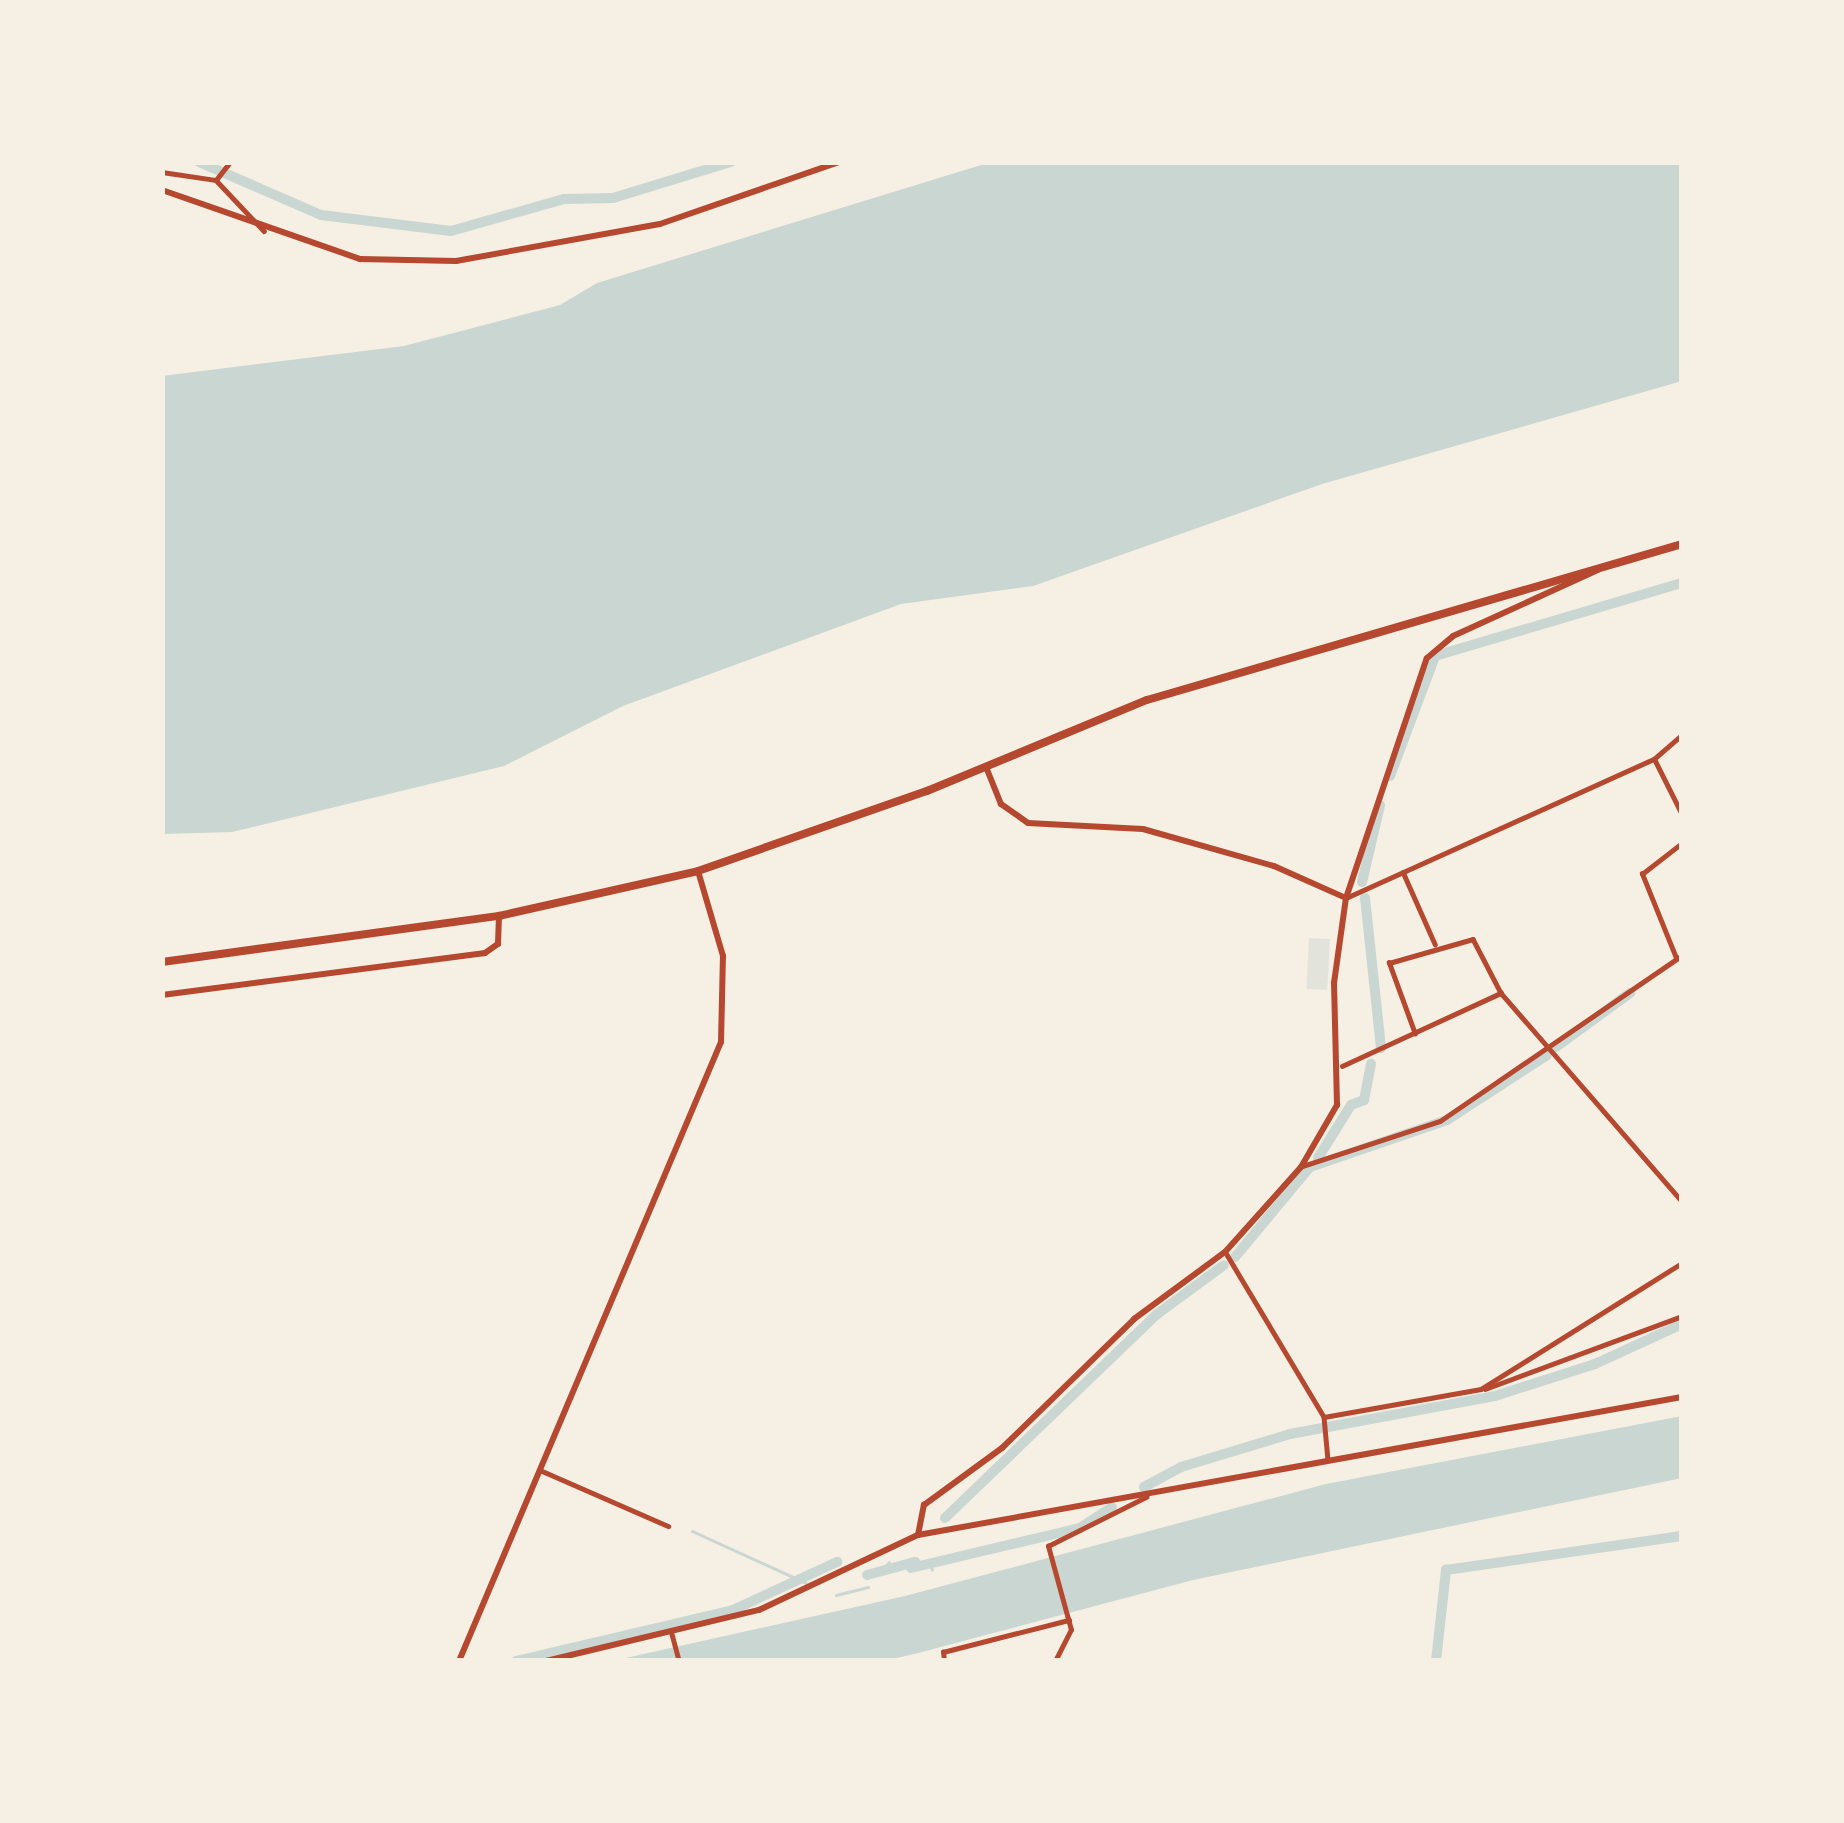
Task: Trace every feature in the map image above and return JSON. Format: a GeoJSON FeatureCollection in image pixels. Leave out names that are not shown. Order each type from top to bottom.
{"type":"FeatureCollection","features":[{"type":"Feature","properties":{"kind":"main road"},"geometry":{"type":"LineString","coordinates":[[162,962],[499,916],[698,871],[986,767],[1147,700],[1682,544]]}},
{"type":"Feature","properties":{"kind":"street"},"geometry":{"type":"LineString","coordinates":[[216,180],[230,162]]}},
{"type":"Feature","properties":{"kind":"street"},"geometry":{"type":"LineString","coordinates":[[162,190],[264,231],[360,259],[505,256],[660,224],[839,162]]}},
{"type":"Feature","properties":{"kind":"street"},"geometry":{"type":"LineString","coordinates":[[162,172],[216,180],[264,231]]}},
{"type":"Feature","properties":{"kind":"street"},"geometry":{"type":"LineString","coordinates":[[918,1535],[924,1505],[1001,1448],[1134,1319],[1225,1252],[1301,1167],[1337,1105],[1342,1066],[1334,983],[1346,898],[1427,658],[1453,636],[1607,565]]}},
{"type":"Feature","properties":{"kind":"street"},"geometry":{"type":"LineString","coordinates":[[986,767],[1001,804],[1028,823],[1143,829],[1274,866],[1346,898],[1654,759],[1682,735]]}},
{"type":"Feature","properties":{"kind":"street"},"geometry":{"type":"LineString","coordinates":[[1654,759],[1682,814]]}},
{"type":"Feature","properties":{"kind":"street"},"geometry":{"type":"LineString","coordinates":[[1301,1167],[1440,1121],[1546,1053],[1679,957],[1642,874],[1682,843]]}},
{"type":"Feature","properties":{"kind":"street"},"geometry":{"type":"LineString","coordinates":[[459,1661],[721,1042],[723,956],[698,871]]}},
{"type":"Feature","properties":{"kind":"street"},"geometry":{"type":"LineString","coordinates":[[1402,872],[1435,944]]}},
{"type":"Feature","properties":{"kind":"street"},"geometry":{"type":"LineString","coordinates":[[162,995],[484,953],[498,944],[499,916]]}},
{"type":"Feature","properties":{"kind":"street"},"geometry":{"type":"LineString","coordinates":[[1415,1034],[1389,963],[1435,944],[1473,939],[1501,993],[1546,1053],[1682,1201]]}},
{"type":"Feature","properties":{"kind":"street"},"geometry":{"type":"LineString","coordinates":[[1342,1066],[1501,993]]}},
{"type":"Feature","properties":{"kind":"street"},"geometry":{"type":"LineString","coordinates":[[1225,1252],[1325,1420],[1328,1460]]}},
{"type":"Feature","properties":{"kind":"street"},"geometry":{"type":"LineString","coordinates":[[1481,1390],[1682,1263]]}},
{"type":"Feature","properties":{"kind":"street"},"geometry":{"type":"LineString","coordinates":[[1325,1420],[1481,1390],[1682,1316]]}},
{"type":"Feature","properties":{"kind":"street"},"geometry":{"type":"LineString","coordinates":[[546,1661],[673,1637],[789,1598],[918,1535],[1682,1397]]}},
{"type":"Feature","properties":{"kind":"street"},"geometry":{"type":"LineString","coordinates":[[540,1470],[668,1526]]}},
{"type":"Feature","properties":{"kind":"street"},"geometry":{"type":"LineString","coordinates":[[1054,1661],[1068,1618],[1049,1550],[1151,1493]]}},
{"type":"Feature","properties":{"kind":"street"},"geometry":{"type":"LineString","coordinates":[[944,1661],[943,1652],[1068,1618]]}},
{"type":"Feature","properties":{"kind":"street"},"geometry":{"type":"LineString","coordinates":[[673,1637],[679,1661]]}},
{"type":"Feature","properties":{"kind":"shaded area"},"geometry":{"type":"Polygon","coordinates":[[[991,162],[1682,162],[1682,381],[1322,484],[1033,586],[901,604],[623,706],[504,766],[232,832],[162,834],[162,376],[404,346],[560,305],[597,283],[991,162]]]}},
{"type":"Feature","properties":{"kind":"shaded area"},"geometry":{"type":"Polygon","coordinates":[[[1309,938],[1330,939],[1327,990],[1306,989],[1309,938]]]}},
{"type":"Feature","properties":{"kind":"shaded area"},"geometry":{"type":"Polygon","coordinates":[[[1682,1416],[1682,1478],[1193,1580],[884,1661],[612,1661],[905,1596],[1326,1484],[1682,1416]]]}},
{"type":"Feature","properties":{"kind":"waterway"},"geometry":{"type":"LineString","coordinates":[[199,162],[321,215],[451,231],[564,199],[613,198],[731,162]]}},
{"type":"Feature","properties":{"kind":"waterway"},"geometry":{"type":"LineString","coordinates":[[1390,776],[1435,656],[1682,583]]}},
{"type":"Feature","properties":{"kind":"waterway"},"geometry":{"type":"LineString","coordinates":[[1362,882],[1380,805]]}},
{"type":"Feature","properties":{"kind":"waterway"},"geometry":{"type":"LineString","coordinates":[[1365,898],[1381,1048]]}},
{"type":"Feature","properties":{"kind":"waterway"},"geometry":{"type":"LineString","coordinates":[[1556,1047],[1630,993]]}},
{"type":"Feature","properties":{"kind":"waterway"},"geometry":{"type":"LineString","coordinates":[[1310,1167],[1447,1120],[1547,1055]]}},
{"type":"Feature","properties":{"kind":"waterway"},"geometry":{"type":"LineString","coordinates":[[1318,1158],[1351,1105],[1364,1100],[1371,1064]]}},
{"type":"Feature","properties":{"kind":"waterway"},"geometry":{"type":"LineString","coordinates":[[1235,1257],[1310,1167]]}},
{"type":"Feature","properties":{"kind":"waterway"},"geometry":{"type":"LineString","coordinates":[[945,1518],[1156,1315],[1224,1265]]}},
{"type":"Feature","properties":{"kind":"waterway"},"geometry":{"type":"LineString","coordinates":[[1144,1487],[1181,1467],[1290,1434],[1495,1396],[1595,1364],[1682,1324]]}},
{"type":"Feature","properties":{"kind":"waterway"},"geometry":{"type":"LineString","coordinates":[[911,1568],[1080,1528],[1112,1507]]}},
{"type":"Feature","properties":{"kind":"waterway"},"geometry":{"type":"LineString","coordinates":[[692,1531],[806,1583]]}},
{"type":"Feature","properties":{"kind":"waterway"},"geometry":{"type":"LineString","coordinates":[[1436,1661],[1446,1570],[1682,1536]]}},
{"type":"Feature","properties":{"kind":"waterway"},"geometry":{"type":"LineString","coordinates":[[516,1661],[733,1610],[837,1562]]}},
{"type":"Feature","properties":{"kind":"waterway"},"geometry":{"type":"LineString","coordinates":[[883,1569],[889,1562]]}},
{"type":"Feature","properties":{"kind":"waterway"},"geometry":{"type":"LineString","coordinates":[[867,1575],[915,1562]]}},
{"type":"Feature","properties":{"kind":"waterway"},"geometry":{"type":"LineString","coordinates":[[930,1563],[932,1570]]}},
{"type":"Feature","properties":{"kind":"waterway"},"geometry":{"type":"LineString","coordinates":[[836,1595],[868,1587]]}}]}
